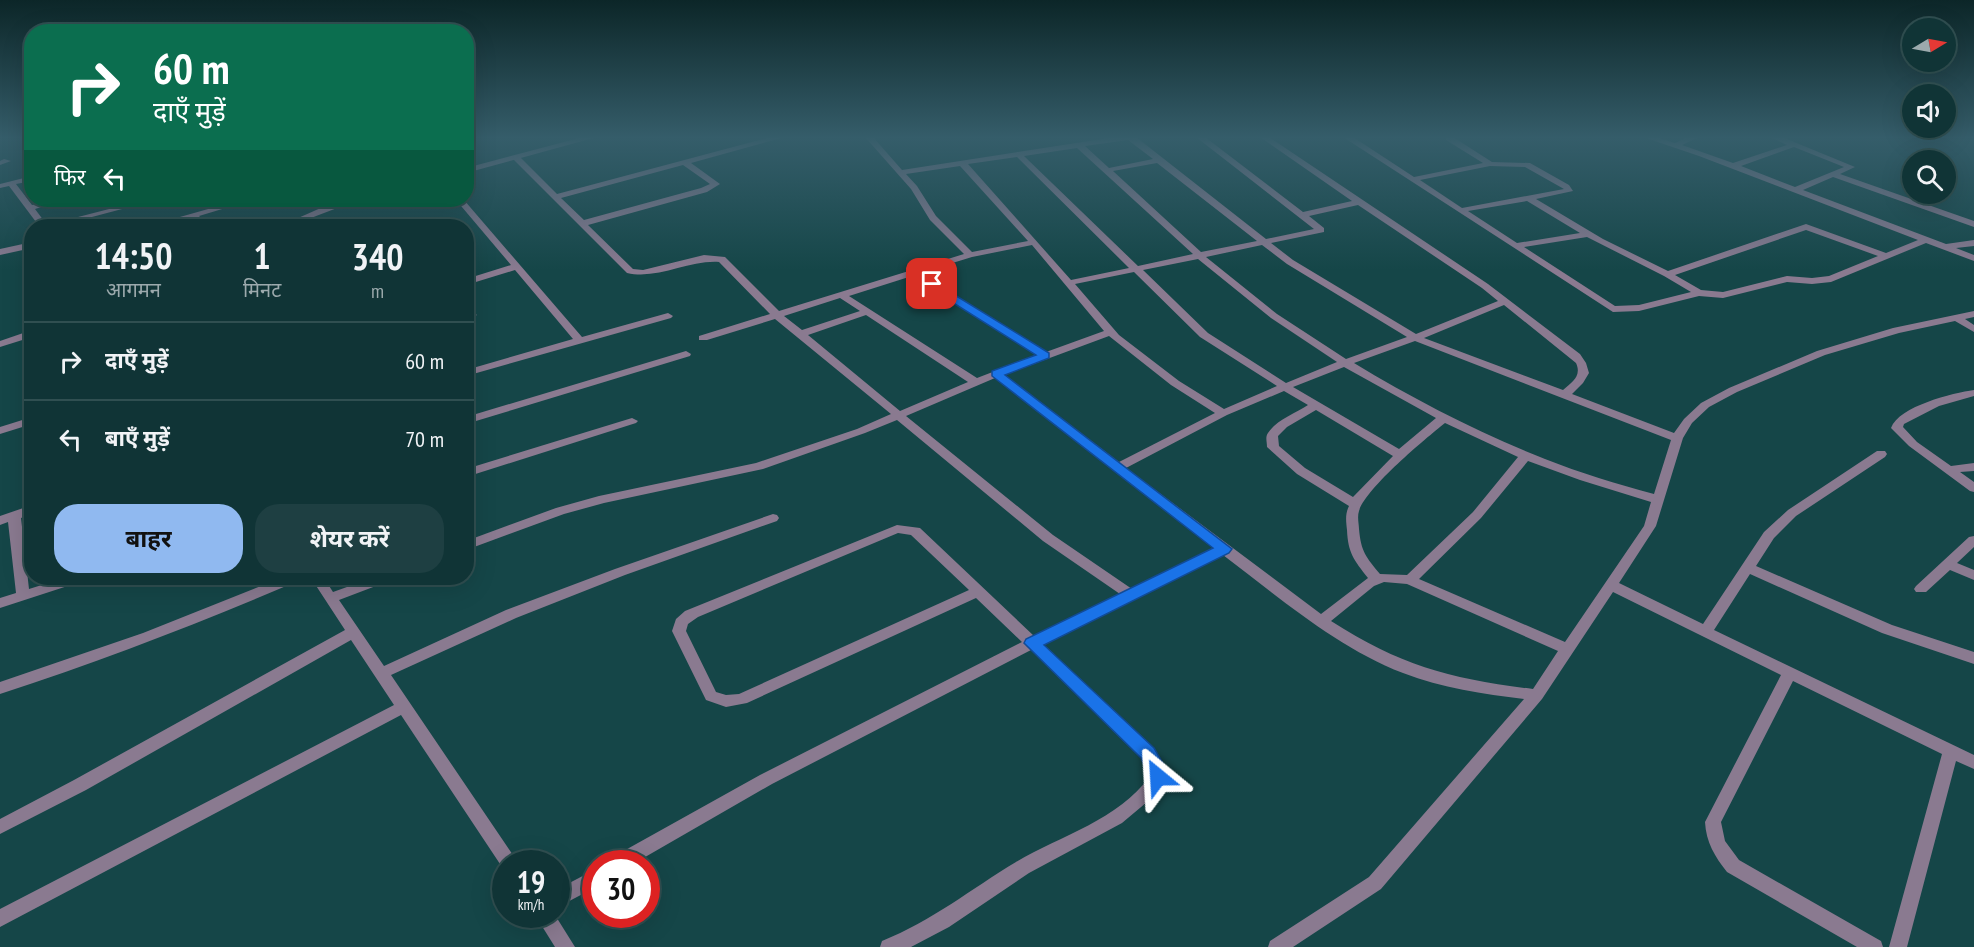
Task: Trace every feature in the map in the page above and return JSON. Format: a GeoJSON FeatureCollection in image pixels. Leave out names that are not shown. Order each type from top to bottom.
{"type":"FeatureCollection","features":[{"type":"Feature","properties":{"kind":"street"},"geometry":{"type":"LineString","coordinates":[[0,186],[19,181]]}},
{"type":"Feature","properties":{"kind":"street"},"geometry":{"type":"LineString","coordinates":[[541,181],[584,223],[624,267],[635,273],[657,271],[704,258],[722,259],[777,315],[898,415],[1048,538],[1131,595]]}},
{"type":"Feature","properties":{"kind":"street"},"geometry":{"type":"LineString","coordinates":[[557,196],[612,181]]}},
{"type":"Feature","properties":{"kind":"street"},"geometry":{"type":"LineString","coordinates":[[584,223],[704,190],[716,184],[712,181]]}},
{"type":"Feature","properties":{"kind":"street"},"geometry":{"type":"LineString","coordinates":[[908,181],[933,218],[970,255]]}},
{"type":"Feature","properties":{"kind":"street"},"geometry":{"type":"LineString","coordinates":[[979,181],[1111,332],[1147,363],[1223,413]]}},
{"type":"Feature","properties":{"kind":"street"},"geometry":{"type":"LineString","coordinates":[[1045,181],[1204,335],[1285,387],[1401,455]]}},
{"type":"Feature","properties":{"kind":"street"},"geometry":{"type":"LineString","coordinates":[[1120,181],[1201,256],[1273,315],[1346,363],[1444,418],[1526,455],[1595,481],[1658,500]]}},
{"type":"Feature","properties":{"kind":"street"},"geometry":{"type":"LineString","coordinates":[[1187,181],[1290,262],[1416,338],[1677,438]]}},
{"type":"Feature","properties":{"kind":"street"},"geometry":{"type":"LineString","coordinates":[[1069,283],[1321,230],[1258,181]]}},
{"type":"Feature","properties":{"kind":"street"},"geometry":{"type":"LineString","coordinates":[[1329,181],[1505,301],[1576,356],[1584,364],[1584,376],[1565,394]]}},
{"type":"Feature","properties":{"kind":"street"},"geometry":{"type":"LineString","coordinates":[[1416,181],[1613,309],[1639,308],[1699,293],[1723,295],[1787,279],[1812,281],[1831,279],[1925,240]]}},
{"type":"Feature","properties":{"kind":"street"},"geometry":{"type":"LineString","coordinates":[[1462,210],[1569,191],[1556,181]]}},
{"type":"Feature","properties":{"kind":"street"},"geometry":{"type":"LineString","coordinates":[[1772,181],[1974,258]]}},
{"type":"Feature","properties":{"kind":"street"},"geometry":{"type":"LineString","coordinates":[[1795,190],[1818,181]]}},
{"type":"Feature","properties":{"kind":"street"},"geometry":{"type":"LineString","coordinates":[[1853,181],[1974,224]]}},
{"type":"Feature","properties":{"kind":"street"},"geometry":{"type":"LineString","coordinates":[[12,183],[24,201]]}},
{"type":"Feature","properties":{"kind":"street"},"geometry":{"type":"LineString","coordinates":[[1529,199],[1588,234],[1699,293]]}},
{"type":"Feature","properties":{"kind":"street"},"geometry":{"type":"LineString","coordinates":[[1303,215],[1359,202]]}},
{"type":"Feature","properties":{"kind":"street"},"geometry":{"type":"LineString","coordinates":[[33,207],[29,208],[38,219]]}},
{"type":"Feature","properties":{"kind":"street"},"geometry":{"type":"LineString","coordinates":[[77,219],[125,207]]}},
{"type":"Feature","properties":{"kind":"street"},"geometry":{"type":"LineString","coordinates":[[178,219],[222,207]]}},
{"type":"Feature","properties":{"kind":"street"},"geometry":{"type":"LineString","coordinates":[[298,219],[321,207]]}},
{"type":"Feature","properties":{"kind":"street"},"geometry":{"type":"LineString","coordinates":[[466,207],[581,342]]}},
{"type":"Feature","properties":{"kind":"street"},"geometry":{"type":"LineString","coordinates":[[193,215],[197,219]]}},
{"type":"Feature","properties":{"kind":"street"},"geometry":{"type":"LineString","coordinates":[[1667,274],[1806,226],[1885,256]]}},
{"type":"Feature","properties":{"kind":"street"},"geometry":{"type":"LineString","coordinates":[[1517,246],[1588,234]]}},
{"type":"Feature","properties":{"kind":"street"},"geometry":{"type":"LineString","coordinates":[[703,339],[840,294],[970,255],[1034,242]]}},
{"type":"Feature","properties":{"kind":"street"},"geometry":{"type":"LineString","coordinates":[[1944,247],[1974,243]]}},
{"type":"Feature","properties":{"kind":"street"},"geometry":{"type":"LineString","coordinates":[[0,252],[24,247]]}},
{"type":"Feature","properties":{"kind":"street"},"geometry":{"type":"LineString","coordinates":[[474,280],[518,266]]}},
{"type":"Feature","properties":{"kind":"street"},"geometry":{"type":"LineString","coordinates":[[914,273],[1045,356]]}},
{"type":"Feature","properties":{"kind":"street"},"geometry":{"type":"LineString","coordinates":[[840,294],[975,382]]}},
{"type":"Feature","properties":{"kind":"street"},"geometry":{"type":"LineString","coordinates":[[1118,467],[1223,413],[1505,301]]}},
{"type":"Feature","properties":{"kind":"street"},"geometry":{"type":"LineString","coordinates":[[801,334],[867,312]]}},
{"type":"Feature","properties":{"kind":"street"},"geometry":{"type":"LineString","coordinates":[[1277,947],[1376,883],[1537,695],[1650,526],[1677,438],[1689,421],[1705,405],[1733,390],[1844,345],[1897,330],[1974,314]]}},
{"type":"Feature","properties":{"kind":"street"},"geometry":{"type":"LineString","coordinates":[[474,372],[668,316]]}},
{"type":"Feature","properties":{"kind":"street"},"geometry":{"type":"LineString","coordinates":[[1955,317],[1974,329]]}},
{"type":"Feature","properties":{"kind":"street"},"geometry":{"type":"LineString","coordinates":[[474,543],[560,511],[603,499],[759,466],[851,434],[975,382],[1111,332]]}},
{"type":"Feature","properties":{"kind":"street"},"geometry":{"type":"LineString","coordinates":[[0,344],[24,336]]}},
{"type":"Feature","properties":{"kind":"street"},"geometry":{"type":"LineString","coordinates":[[474,420],[686,354]]}},
{"type":"Feature","properties":{"kind":"street"},"geometry":{"type":"LineString","coordinates":[[996,374],[1321,621],[1391,662],[1433,677],[1480,688],[1537,695]]}},
{"type":"Feature","properties":{"kind":"street"},"geometry":{"type":"LineString","coordinates":[[1974,393],[1950,396],[1932,403],[1899,422],[1898,428],[1902,434],[1974,488]]}},
{"type":"Feature","properties":{"kind":"street"},"geometry":{"type":"LineString","coordinates":[[1316,405],[1283,424],[1272,435],[1273,447],[1301,471],[1356,505]]}},
{"type":"Feature","properties":{"kind":"street"},"geometry":{"type":"LineString","coordinates":[[1377,579],[1358,556],[1354,545],[1352,513],[1358,500],[1401,455],[1444,418]]}},
{"type":"Feature","properties":{"kind":"street"},"geometry":{"type":"LineString","coordinates":[[474,470],[632,421]]}},
{"type":"Feature","properties":{"kind":"street"},"geometry":{"type":"LineString","coordinates":[[0,431],[24,423]]}},
{"type":"Feature","properties":{"kind":"street"},"geometry":{"type":"LineString","coordinates":[[1706,631],[1749,568],[1768,535],[1792,513],[1881,454]]}},
{"type":"Feature","properties":{"kind":"street"},"geometry":{"type":"LineString","coordinates":[[1410,580],[1476,515],[1526,455]]}},
{"type":"Feature","properties":{"kind":"street"},"geometry":{"type":"LineString","coordinates":[[1950,470],[1974,468]]}},
{"type":"Feature","properties":{"kind":"street"},"geometry":{"type":"LineString","coordinates":[[0,521],[24,512]]}},
{"type":"Feature","properties":{"kind":"street"},"geometry":{"type":"LineString","coordinates":[[14,516],[23,596]]}},
{"type":"Feature","properties":{"kind":"street"},"geometry":{"type":"LineString","coordinates":[[382,673],[511,614],[772,518]]}},
{"type":"Feature","properties":{"kind":"street"},"geometry":{"type":"LineString","coordinates":[[889,947],[922,933],[952,916],[1022,868],[1129,808],[1152,788],[1158,777],[1155,765],[1147,753],[915,531],[897,529],[693,613],[683,618],[679,632],[711,696],[720,701],[729,702],[742,699],[977,592]]}},
{"type":"Feature","properties":{"kind":"street"},"geometry":{"type":"LineString","coordinates":[[1921,590],[1974,540]]}},
{"type":"Feature","properties":{"kind":"street"},"geometry":{"type":"LineString","coordinates":[[641,850],[691,820],[952,683],[1224,549]]}},
{"type":"Feature","properties":{"kind":"street"},"geometry":{"type":"LineString","coordinates":[[1947,564],[1974,575]]}},
{"type":"Feature","properties":{"kind":"street"},"geometry":{"type":"LineString","coordinates":[[1749,568],[1887,629],[1974,658]]}},
{"type":"Feature","properties":{"kind":"street"},"geometry":{"type":"LineString","coordinates":[[1321,621],[1377,579],[1392,576],[1410,580],[1567,650]]}},
{"type":"Feature","properties":{"kind":"street"},"geometry":{"type":"LineString","coordinates":[[0,603],[57,585]]}},
{"type":"Feature","properties":{"kind":"street"},"geometry":{"type":"LineString","coordinates":[[0,688],[84,661],[276,585]]}},
{"type":"Feature","properties":{"kind":"street"},"geometry":{"type":"LineString","coordinates":[[322,585],[501,850]]}},
{"type":"Feature","properties":{"kind":"street"},"geometry":{"type":"LineString","coordinates":[[331,598],[365,585]]}},
{"type":"Feature","properties":{"kind":"street"},"geometry":{"type":"LineString","coordinates":[[1610,585],[1974,762]]}},
{"type":"Feature","properties":{"kind":"street"},"geometry":{"type":"LineString","coordinates":[[0,827],[80,785],[353,632]]}},
{"type":"Feature","properties":{"kind":"street"},"geometry":{"type":"LineString","coordinates":[[1790,672],[1713,822],[1713,836],[1720,852],[1733,866],[1874,947]]}},
{"type":"Feature","properties":{"kind":"street"},"geometry":{"type":"LineString","coordinates":[[0,918],[404,707]]}},
{"type":"Feature","properties":{"kind":"street"},"geometry":{"type":"LineString","coordinates":[[1898,947],[1951,751]]}},
{"type":"Feature","properties":{"kind":"street"},"geometry":{"type":"LineString","coordinates":[[553,928],[566,947]]}},
{"type":"Feature","properties":{"kind":"route"},"geometry":{"type":"LineString","coordinates":[[932,284],[1045,356],[996,374],[1224,549],[1032,643],[1147,753],[1155,765],[1158,777]]}}]}
